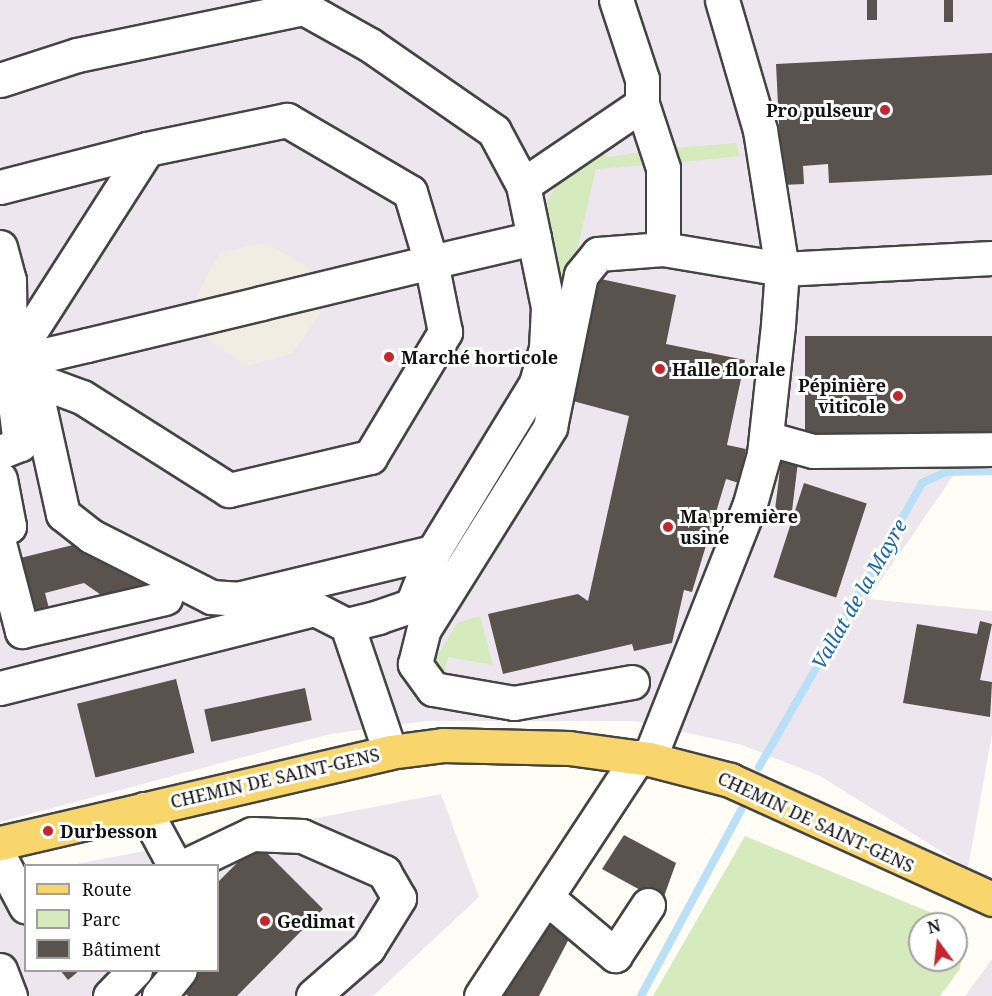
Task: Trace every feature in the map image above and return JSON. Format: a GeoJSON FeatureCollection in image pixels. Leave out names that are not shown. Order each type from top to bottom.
{"type":"FeatureCollection","features":[{"type":"Feature","properties":{"kind":"main road","name":"CHEMIN DE SAINT-GENS"},"geometry":{"type":"LineString","coordinates":[[0,843],[390,752],[503,744],[644,758],[730,780],[992,899]]}},
{"type":"Feature","properties":{"kind":"street"},"geometry":{"type":"LineString","coordinates":[[0,80],[77,55],[336,0]]}},
{"type":"Feature","properties":{"kind":"street"},"geometry":{"type":"LineString","coordinates":[[616,0],[642,80],[642,104],[663,168],[663,249]]}},
{"type":"Feature","properties":{"kind":"street"},"geometry":{"type":"LineString","coordinates":[[481,996],[644,758],[749,507],[766,438],[782,268],[760,130],[734,39],[736,1]]}},
{"type":"Feature","properties":{"kind":"street"},"geometry":{"type":"LineString","coordinates":[[0,688],[315,609],[347,625],[412,605],[433,552],[536,383],[546,348],[548,307],[523,185],[494,131],[370,45],[304,8]]}},
{"type":"Feature","properties":{"kind":"street"},"geometry":{"type":"LineString","coordinates":[[523,185],[642,104]]}},
{"type":"Feature","properties":{"kind":"street"},"geometry":{"type":"LineString","coordinates":[[0,187],[147,149],[287,120],[410,192],[431,262],[445,332],[370,457],[229,490],[82,397],[14,368]]}},
{"type":"Feature","properties":{"kind":"street"},"geometry":{"type":"LineString","coordinates":[[147,149],[14,368],[63,514],[91,536],[211,597],[237,599],[433,552]]}},
{"type":"Feature","properties":{"kind":"street"},"geometry":{"type":"LineString","coordinates":[[14,368],[534,238]]}},
{"type":"Feature","properties":{"kind":"street"},"geometry":{"type":"LineString","coordinates":[[0,247],[9,280],[20,444],[0,452]]}},
{"type":"Feature","properties":{"kind":"street"},"geometry":{"type":"LineString","coordinates":[[632,682],[514,703],[433,689],[415,664],[424,629],[550,427],[581,275],[598,254],[663,249],[782,268],[992,258]]}},
{"type":"Feature","properties":{"kind":"street"},"geometry":{"type":"LineString","coordinates":[[766,438],[813,451],[992,449]]}},
{"type":"Feature","properties":{"kind":"street"},"geometry":{"type":"LineString","coordinates":[[0,479],[3,534],[22,631],[165,598]]}},
{"type":"Feature","properties":{"kind":"street"},"geometry":{"type":"LineString","coordinates":[[347,625],[390,752]]}},
{"type":"Feature","properties":{"kind":"street"},"geometry":{"type":"LineString","coordinates":[[144,809],[174,864]]}},
{"type":"Feature","properties":{"kind":"street"},"geometry":{"type":"LineString","coordinates":[[189,864],[252,834],[302,836],[384,872],[399,898],[368,948],[313,996]]}},
{"type":"Feature","properties":{"kind":"street"},"geometry":{"type":"LineString","coordinates":[[0,858],[24,903]]}},
{"type":"Feature","properties":{"kind":"street"},"geometry":{"type":"LineString","coordinates":[[547,898],[615,955],[648,905]]}},
{"type":"Feature","properties":{"kind":"street"},"geometry":{"type":"LineString","coordinates":[[0,970],[10,996]]}},
{"type":"Feature","properties":{"kind":"street"},"geometry":{"type":"LineString","coordinates":[[110,996],[133,972]]}},
{"type":"Feature","properties":{"kind":"street"},"geometry":{"type":"LineString","coordinates":[[159,996],[178,972]]}},
{"type":"Feature","properties":{"kind":"shaded area"},"geometry":{"type":"Polygon","coordinates":[[[0,0],[992,0],[992,470],[956,472],[868,599],[992,611],[992,734],[968,868],[820,776],[742,745],[634,721],[427,721],[330,734],[0,822],[0,0]]]}},
{"type":"Feature","properties":{"kind":"shaded area"},"geometry":{"type":"Polygon","coordinates":[[[266,243],[307,266],[320,313],[293,353],[247,366],[208,340],[197,295],[220,252],[266,243]]]}},
{"type":"Feature","properties":{"kind":"shaded area"},"geometry":{"type":"Polygon","coordinates":[[[441,794],[479,897],[373,996],[0,996],[0,881],[24,876],[24,972],[219,972],[219,864],[76,864],[441,794]]]}},
{"type":"Feature","properties":{"kind":"shaded area"},"geometry":{"type":"Polygon","coordinates":[[[992,959],[992,996],[965,996],[992,959]]]}},
{"type":"Feature","properties":{"kind":"green space"},"geometry":{"type":"Polygon","coordinates":[[[736,143],[740,156],[673,163],[673,148],[736,143]]]}},
{"type":"Feature","properties":{"kind":"green space"},"geometry":{"type":"Polygon","coordinates":[[[598,150],[607,157],[648,151],[649,165],[596,169],[563,311],[544,207],[564,173],[598,150]]]}},
{"type":"Feature","properties":{"kind":"green space"},"geometry":{"type":"Polygon","coordinates":[[[480,616],[493,665],[448,657],[443,679],[433,663],[457,623],[480,616]]]}},
{"type":"Feature","properties":{"kind":"green space"},"geometry":{"type":"Polygon","coordinates":[[[745,836],[930,912],[908,912],[908,972],[958,972],[940,996],[653,996],[745,836]]]}},
{"type":"Feature","properties":{"kind":"building"},"geometry":{"type":"Polygon","coordinates":[[[867,0],[877,0],[877,20],[867,20],[867,0]]]}},
{"type":"Feature","properties":{"kind":"building"},"geometry":{"type":"Polygon","coordinates":[[[944,0],[953,0],[953,22],[944,22],[944,0]]]}},
{"type":"Feature","properties":{"kind":"building","name":"Pro pulseur"},"geometry":{"type":"Polygon","coordinates":[[[992,53],[992,175],[829,183],[828,164],[803,166],[804,184],[782,185],[776,64],[992,53]]]}},
{"type":"Feature","properties":{"kind":"building"},"geometry":{"type":"Polygon","coordinates":[[[596,278],[676,295],[666,344],[745,360],[727,445],[746,449],[739,483],[726,479],[692,592],[684,590],[672,643],[634,651],[632,644],[503,674],[488,614],[578,594],[588,601],[629,416],[569,400],[596,278]]]}},
{"type":"Feature","properties":{"kind":"building","name":"Pépinière viticole"},"geometry":{"type":"Polygon","coordinates":[[[805,336],[992,336],[992,438],[805,438],[805,336]]]}},
{"type":"Feature","properties":{"kind":"building"},"geometry":{"type":"Polygon","coordinates":[[[781,461],[798,463],[792,514],[775,512],[781,461]]]}},
{"type":"Feature","properties":{"kind":"building"},"geometry":{"type":"Polygon","coordinates":[[[804,483],[867,503],[836,598],[773,577],[804,483]]]}},
{"type":"Feature","properties":{"kind":"building"},"geometry":{"type":"Polygon","coordinates":[[[75,537],[144,580],[148,592],[111,602],[84,583],[45,593],[51,616],[24,622],[8,561],[73,545],[75,537]]]}},
{"type":"Feature","properties":{"kind":"building"},"geometry":{"type":"Polygon","coordinates":[[[980,621],[992,624],[980,680],[992,682],[990,717],[903,703],[917,624],[977,634],[980,621]]]}},
{"type":"Feature","properties":{"kind":"building"},"geometry":{"type":"Polygon","coordinates":[[[176,679],[194,753],[95,777],[77,704],[176,679]]]}},
{"type":"Feature","properties":{"kind":"building"},"geometry":{"type":"Polygon","coordinates":[[[305,688],[312,720],[211,742],[204,709],[305,688]]]}},
{"type":"Feature","properties":{"kind":"building"},"geometry":{"type":"Polygon","coordinates":[[[624,835],[676,863],[662,902],[602,869],[624,835]]]}},
{"type":"Feature","properties":{"kind":"building","name":"Gedimat"},"geometry":{"type":"Polygon","coordinates":[[[257,843],[323,909],[237,996],[188,996],[179,988],[194,972],[219,972],[219,881],[257,843]]]}},
{"type":"Feature","properties":{"kind":"building"},"geometry":{"type":"Polygon","coordinates":[[[543,920],[571,935],[539,996],[498,996],[543,920]]]}},
{"type":"Feature","properties":{"kind":"building"},"geometry":{"type":"Polygon","coordinates":[[[62,972],[78,972],[68,980],[62,972]]]}},
{"type":"Feature","properties":{"kind":"waterway","name":"Vallat de la Mayre"},"geometry":{"type":"LineString","coordinates":[[759,767],[922,483],[946,472],[992,471]]}},
{"type":"Feature","properties":{"kind":"waterway","name":"Vallat de la Mayre"},"geometry":{"type":"LineString","coordinates":[[641,996],[741,810]]}},
{"type":"Feature","properties":{"kind":"place","name":"Pro pulseur"},"geometry":{"type":"Point","coordinates":[885,110]}},
{"type":"Feature","properties":{"kind":"place","name":"Marché horticole"},"geometry":{"type":"Point","coordinates":[389,357]}},
{"type":"Feature","properties":{"kind":"place","name":"Halle florale"},"geometry":{"type":"Point","coordinates":[660,369]}},
{"type":"Feature","properties":{"kind":"place","name":"Pépinière viticole"},"geometry":{"type":"Point","coordinates":[898,396]}},
{"type":"Feature","properties":{"kind":"place","name":"Ma première usine"},"geometry":{"type":"Point","coordinates":[668,527]}},
{"type":"Feature","properties":{"kind":"place","name":"Durbesson"},"geometry":{"type":"Point","coordinates":[48,831]}},
{"type":"Feature","properties":{"kind":"place","name":"Gedimat"},"geometry":{"type":"Point","coordinates":[265,921]}}]}
